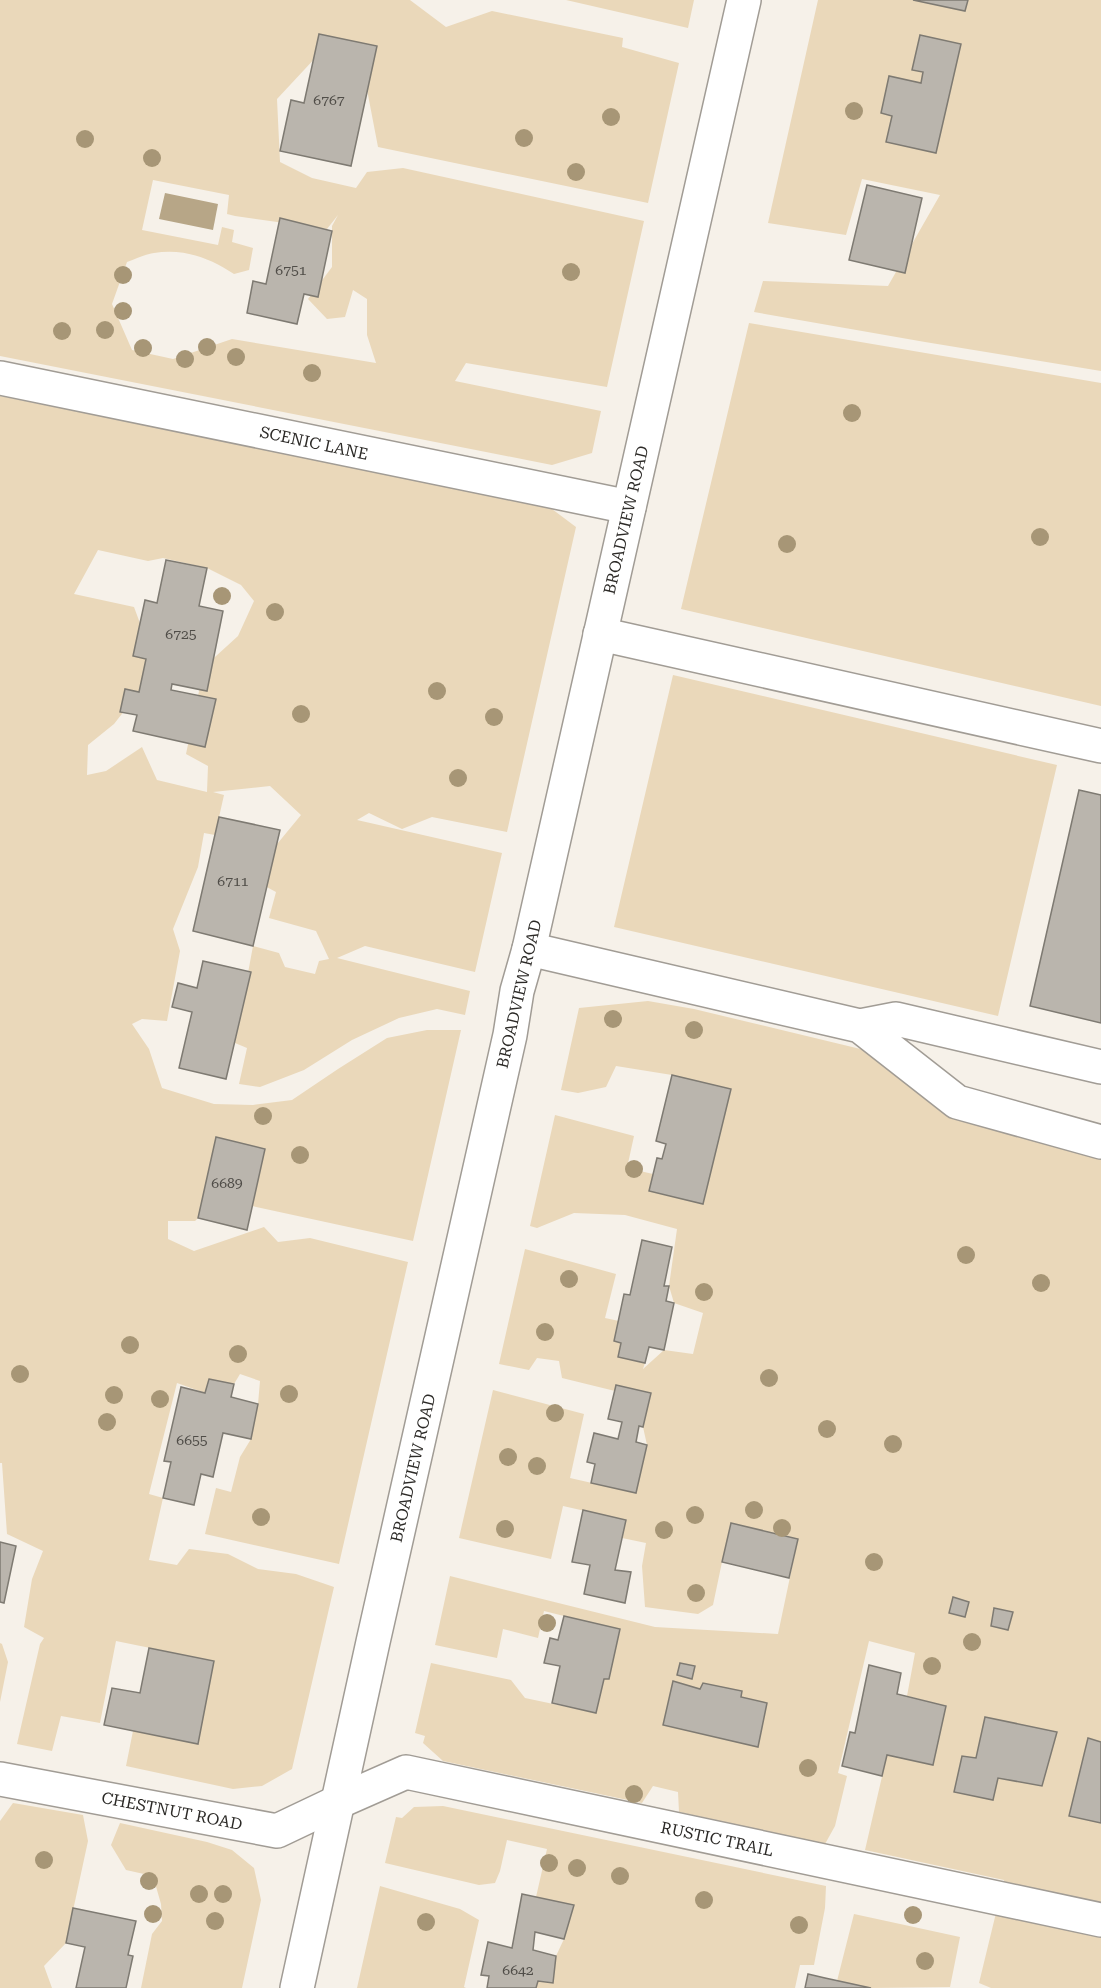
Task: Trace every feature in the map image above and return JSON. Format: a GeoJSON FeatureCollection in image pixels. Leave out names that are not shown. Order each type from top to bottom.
{"type":"FeatureCollection","features":[{"type":"Feature","properties":{"kind":"main road","name":"BROADVIEW ROAD"},"geometry":{"type":"LineString","coordinates":[[297,1988],[510,1035],[517,991],[529,949],[744,0]]}},
{"type":"Feature","properties":{"kind":"main road","name":"SCENIC LANE"},"geometry":{"type":"LineString","coordinates":[[0,378],[629,507]]}},
{"type":"Feature","properties":{"kind":"main road"},"geometry":{"type":"LineString","coordinates":[[600,634],[1101,746]]}},
{"type":"Feature","properties":{"kind":"main road"},"geometry":{"type":"LineString","coordinates":[[529,949],[860,1026],[896,1019],[1101,1066]]}},
{"type":"Feature","properties":{"kind":"main road"},"geometry":{"type":"LineString","coordinates":[[860,1026],[957,1102],[1101,1142]]}},
{"type":"Feature","properties":{"kind":"main road","name":"RUSTIC TRAIL"},"geometry":{"type":"LineString","coordinates":[[338,1802],[406,1773],[1101,1920]]}},
{"type":"Feature","properties":{"kind":"main road","name":"CHESTNUT ROAD"},"geometry":{"type":"LineString","coordinates":[[0,1779],[277,1831],[338,1802]]}},
{"type":"Feature","properties":{"kind":"shaded area"},"geometry":{"type":"Polygon","coordinates":[[[0,0],[410,0],[446,27],[492,11],[623,38],[622,47],[679,63],[648,203],[378,147],[364,74],[331,41],[277,99],[280,162],[312,178],[356,188],[367,172],[403,168],[644,221],[607,387],[466,363],[455,381],[601,411],[592,453],[552,465],[0,356],[0,0]],[[153,180],[142,230],[218,245],[222,227],[234,230],[232,242],[253,248],[249,270],[234,274],[206,259],[186,253],[151,254],[127,262],[112,304],[132,350],[173,359],[232,339],[376,363],[367,335],[367,299],[353,290],[345,317],[327,319],[308,299],[332,267],[332,226],[338,215],[327,229],[235,216],[227,214],[229,195],[153,180]]]}},
{"type":"Feature","properties":{"kind":"shaded area"},"geometry":{"type":"Polygon","coordinates":[[[566,0],[694,0],[688,28],[566,0]]]}},
{"type":"Feature","properties":{"kind":"shaded area"},"geometry":{"type":"Polygon","coordinates":[[[818,0],[1101,0],[1101,371],[754,312],[763,281],[888,286],[940,195],[862,179],[846,235],[768,223],[818,0]]]}},
{"type":"Feature","properties":{"kind":"shaded area"},"geometry":{"type":"Polygon","coordinates":[[[165,193],[218,204],[213,230],[159,219],[165,193]]]}},
{"type":"Feature","properties":{"kind":"shaded area"},"geometry":{"type":"Polygon","coordinates":[[[749,323],[1101,383],[1101,706],[681,609],[749,323]]]}},
{"type":"Feature","properties":{"kind":"shaded area"},"geometry":{"type":"Polygon","coordinates":[[[0,396],[548,506],[576,527],[507,832],[432,817],[402,829],[369,813],[357,820],[502,853],[475,972],[365,946],[337,958],[470,991],[465,1015],[437,1009],[399,1018],[352,1040],[304,1070],[260,1087],[239,1084],[247,1048],[235,1043],[253,946],[279,953],[285,967],[315,974],[319,961],[329,959],[316,931],[269,918],[276,892],[263,885],[268,855],[301,815],[270,786],[213,792],[224,795],[215,835],[204,833],[198,867],[173,929],[180,951],[167,1021],[142,1019],[132,1024],[149,1049],[162,1088],[214,1104],[253,1105],[292,1100],[387,1038],[427,1030],[461,1030],[413,1241],[252,1206],[265,1149],[225,1139],[219,1199],[195,1221],[168,1221],[168,1239],[194,1251],[264,1227],[278,1242],[310,1238],[408,1262],[339,1564],[205,1534],[216,1488],[231,1492],[240,1457],[251,1439],[260,1381],[240,1374],[234,1384],[209,1379],[205,1393],[177,1383],[149,1494],[163,1498],[149,1560],[177,1565],[189,1549],[228,1554],[258,1569],[296,1574],[334,1587],[292,1769],[262,1786],[233,1789],[126,1766],[133,1731],[198,1743],[214,1661],[116,1641],[100,1723],[61,1716],[52,1751],[17,1744],[40,1644],[44,1638],[24,1627],[32,1579],[43,1551],[7,1534],[2,1463],[0,1463],[0,396]],[[98,550],[74,594],[134,607],[157,669],[114,724],[88,745],[87,775],[106,771],[142,747],[157,780],[207,792],[208,766],[186,754],[204,667],[238,636],[254,601],[241,585],[207,568],[163,558],[148,561],[98,550]]]}},
{"type":"Feature","properties":{"kind":"shaded area"},"geometry":{"type":"Polygon","coordinates":[[[673,675],[1057,765],[998,1016],[614,927],[673,675]]]}},
{"type":"Feature","properties":{"kind":"shaded area"},"geometry":{"type":"Polygon","coordinates":[[[648,1001],[694,1009],[877,1053],[1101,1153],[1101,1988],[991,1988],[979,1983],[1004,1880],[865,1850],[887,1755],[933,1764],[946,1706],[907,1696],[915,1653],[869,1641],[838,1773],[847,1776],[835,1826],[825,1844],[679,1812],[678,1792],[653,1786],[642,1803],[443,1761],[423,1743],[425,1736],[415,1733],[431,1663],[511,1680],[525,1698],[596,1713],[604,1679],[609,1679],[620,1630],[544,1611],[538,1638],[503,1629],[497,1658],[435,1645],[450,1576],[655,1627],[778,1634],[798,1539],[722,1562],[713,1605],[698,1614],[645,1607],[642,1566],[646,1543],[622,1538],[625,1520],[563,1506],[551,1559],[459,1538],[493,1390],[584,1414],[570,1478],[636,1493],[647,1445],[643,1427],[651,1394],[615,1391],[562,1378],[559,1361],[537,1358],[529,1370],[499,1364],[525,1249],[616,1274],[605,1318],[619,1321],[614,1341],[621,1343],[618,1356],[645,1363],[643,1369],[664,1350],[693,1354],[703,1313],[674,1303],[669,1286],[677,1229],[625,1215],[574,1213],[537,1228],[530,1226],[555,1115],[634,1136],[627,1168],[653,1174],[649,1191],[693,1201],[698,1165],[715,1155],[730,1089],[672,1075],[616,1066],[606,1087],[578,1093],[561,1090],[579,1008],[648,1001]]]}},
{"type":"Feature","properties":{"kind":"shaded area"},"geometry":{"type":"Polygon","coordinates":[[[0,1643],[8,1662],[0,1702],[0,1643]]]}},
{"type":"Feature","properties":{"kind":"shaded area"},"geometry":{"type":"Polygon","coordinates":[[[13,1803],[83,1815],[88,1841],[66,1943],[44,1966],[52,1988],[0,1988],[0,1821],[13,1803]]]}},
{"type":"Feature","properties":{"kind":"shaded area"},"geometry":{"type":"Polygon","coordinates":[[[443,1806],[826,1886],[825,1908],[814,1965],[800,1965],[795,1988],[536,1988],[538,1981],[553,1983],[556,1956],[564,1939],[574,1905],[536,1897],[547,1849],[507,1840],[495,1883],[479,1885],[385,1863],[396,1817],[402,1818],[414,1807],[443,1806]]]}},
{"type":"Feature","properties":{"kind":"shaded area"},"geometry":{"type":"Polygon","coordinates":[[[120,1823],[207,1842],[232,1850],[254,1868],[261,1900],[242,1988],[141,1988],[152,1934],[162,1921],[161,1904],[153,1876],[126,1870],[111,1845],[120,1823]]]}},
{"type":"Feature","properties":{"kind":"shaded area"},"geometry":{"type":"Polygon","coordinates":[[[380,1886],[460,1909],[479,1920],[464,1987],[466,1988],[357,1988],[380,1886]]]}},
{"type":"Feature","properties":{"kind":"shaded area"},"geometry":{"type":"Polygon","coordinates":[[[854,1914],[960,1937],[950,1987],[871,1988],[837,1981],[854,1914]]]}},
{"type":"Feature","properties":{"kind":"building"},"geometry":{"type":"Polygon","coordinates":[[[913,0],[968,0],[965,11],[913,0]]]}},
{"type":"Feature","properties":{"kind":"building"},"geometry":{"type":"Polygon","coordinates":[[[319,34],[377,46],[351,166],[280,151],[291,100],[304,103],[319,34]]]}},
{"type":"Feature","properties":{"kind":"building"},"geometry":{"type":"Polygon","coordinates":[[[920,35],[961,44],[936,153],[886,142],[892,116],[881,113],[889,76],[921,83],[923,72],[912,70],[920,35]]]}},
{"type":"Feature","properties":{"kind":"building"},"geometry":{"type":"Polygon","coordinates":[[[867,185],[922,198],[905,273],[849,260],[867,185]]]}},
{"type":"Feature","properties":{"kind":"building"},"geometry":{"type":"Polygon","coordinates":[[[280,218],[332,231],[318,297],[304,294],[297,324],[247,313],[253,281],[266,284],[280,218]]]}},
{"type":"Feature","properties":{"kind":"building"},"geometry":{"type":"Polygon","coordinates":[[[166,560],[207,568],[199,606],[223,611],[207,691],[172,684],[171,690],[216,699],[205,747],[133,731],[137,715],[120,712],[125,689],[139,692],[146,659],[133,656],[145,600],[157,603],[166,560]]]}},
{"type":"Feature","properties":{"kind":"building"},"geometry":{"type":"Polygon","coordinates":[[[1079,790],[1101,795],[1101,1023],[1030,1006],[1079,790]]]}},
{"type":"Feature","properties":{"kind":"building"},"geometry":{"type":"Polygon","coordinates":[[[219,817],[280,830],[253,946],[193,931],[219,817]]]}},
{"type":"Feature","properties":{"kind":"building"},"geometry":{"type":"Polygon","coordinates":[[[203,961],[251,972],[226,1079],[179,1068],[192,1012],[172,1007],[178,983],[197,988],[203,961]]]}},
{"type":"Feature","properties":{"kind":"building"},"geometry":{"type":"Polygon","coordinates":[[[672,1075],[731,1089],[703,1204],[649,1191],[657,1158],[662,1159],[666,1144],[656,1141],[672,1075]]]}},
{"type":"Feature","properties":{"kind":"building"},"geometry":{"type":"Polygon","coordinates":[[[216,1137],[265,1149],[247,1230],[198,1218],[216,1137]]]}},
{"type":"Feature","properties":{"kind":"building"},"geometry":{"type":"Polygon","coordinates":[[[642,1240],[672,1247],[664,1286],[669,1286],[666,1301],[674,1303],[664,1350],[649,1347],[645,1363],[618,1357],[621,1343],[614,1341],[624,1294],[630,1295],[642,1240]]]}},
{"type":"Feature","properties":{"kind":"building"},"geometry":{"type":"Polygon","coordinates":[[[209,1379],[234,1384],[231,1397],[258,1404],[251,1439],[223,1433],[213,1477],[201,1474],[194,1505],[163,1498],[171,1462],[164,1461],[181,1387],[205,1393],[209,1379]]]}},
{"type":"Feature","properties":{"kind":"building"},"geometry":{"type":"Polygon","coordinates":[[[616,1385],[651,1393],[643,1427],[639,1426],[636,1442],[647,1445],[636,1493],[591,1483],[595,1464],[587,1462],[594,1433],[618,1439],[622,1422],[608,1419],[616,1385]]]}},
{"type":"Feature","properties":{"kind":"building"},"geometry":{"type":"Polygon","coordinates":[[[583,1510],[626,1520],[615,1570],[631,1572],[625,1603],[584,1594],[590,1565],[572,1562],[583,1510]]]}},
{"type":"Feature","properties":{"kind":"building"},"geometry":{"type":"Polygon","coordinates":[[[731,1523],[798,1539],[789,1578],[722,1562],[731,1523]]]}},
{"type":"Feature","properties":{"kind":"building"},"geometry":{"type":"Polygon","coordinates":[[[0,1542],[16,1546],[4,1603],[0,1602],[0,1542]]]}},
{"type":"Feature","properties":{"kind":"building"},"geometry":{"type":"Polygon","coordinates":[[[953,1597],[969,1602],[965,1617],[949,1613],[953,1597]]]}},
{"type":"Feature","properties":{"kind":"building"},"geometry":{"type":"Polygon","coordinates":[[[994,1608],[1013,1612],[1008,1630],[991,1626],[994,1608]]]}},
{"type":"Feature","properties":{"kind":"building"},"geometry":{"type":"Polygon","coordinates":[[[564,1616],[620,1629],[609,1679],[604,1679],[596,1713],[552,1703],[560,1666],[544,1663],[550,1638],[558,1640],[564,1616]]]}},
{"type":"Feature","properties":{"kind":"building"},"geometry":{"type":"Polygon","coordinates":[[[149,1648],[214,1661],[198,1744],[104,1725],[112,1688],[140,1693],[149,1648]]]}},
{"type":"Feature","properties":{"kind":"building"},"geometry":{"type":"Polygon","coordinates":[[[680,1663],[695,1666],[692,1679],[677,1675],[680,1663]]]}},
{"type":"Feature","properties":{"kind":"building"},"geometry":{"type":"Polygon","coordinates":[[[869,1665],[901,1673],[897,1694],[946,1706],[933,1765],[887,1755],[882,1776],[842,1766],[850,1732],[855,1733],[869,1665]]]}},
{"type":"Feature","properties":{"kind":"building"},"geometry":{"type":"Polygon","coordinates":[[[673,1681],[700,1689],[703,1683],[742,1691],[741,1697],[767,1703],[758,1747],[663,1725],[673,1681]]]}},
{"type":"Feature","properties":{"kind":"building"},"geometry":{"type":"Polygon","coordinates":[[[985,1717],[1057,1732],[1042,1786],[998,1778],[993,1800],[954,1792],[962,1756],[976,1758],[985,1717]]]}},
{"type":"Feature","properties":{"kind":"building"},"geometry":{"type":"Polygon","coordinates":[[[1088,1738],[1101,1742],[1101,1823],[1069,1816],[1088,1738]]]}},
{"type":"Feature","properties":{"kind":"building"},"geometry":{"type":"Polygon","coordinates":[[[522,1894],[574,1905],[564,1939],[535,1932],[533,1950],[556,1956],[553,1983],[538,1981],[536,1988],[487,1988],[489,1976],[481,1975],[488,1942],[512,1948],[522,1894]]]}},
{"type":"Feature","properties":{"kind":"building"},"geometry":{"type":"Polygon","coordinates":[[[73,1908],[136,1921],[128,1955],[133,1956],[126,1988],[76,1988],[85,1947],[66,1943],[73,1908]]]}},
{"type":"Feature","properties":{"kind":"building"},"geometry":{"type":"Polygon","coordinates":[[[808,1974],[825,1978],[871,1988],[805,1988],[808,1974]]]}}]}
